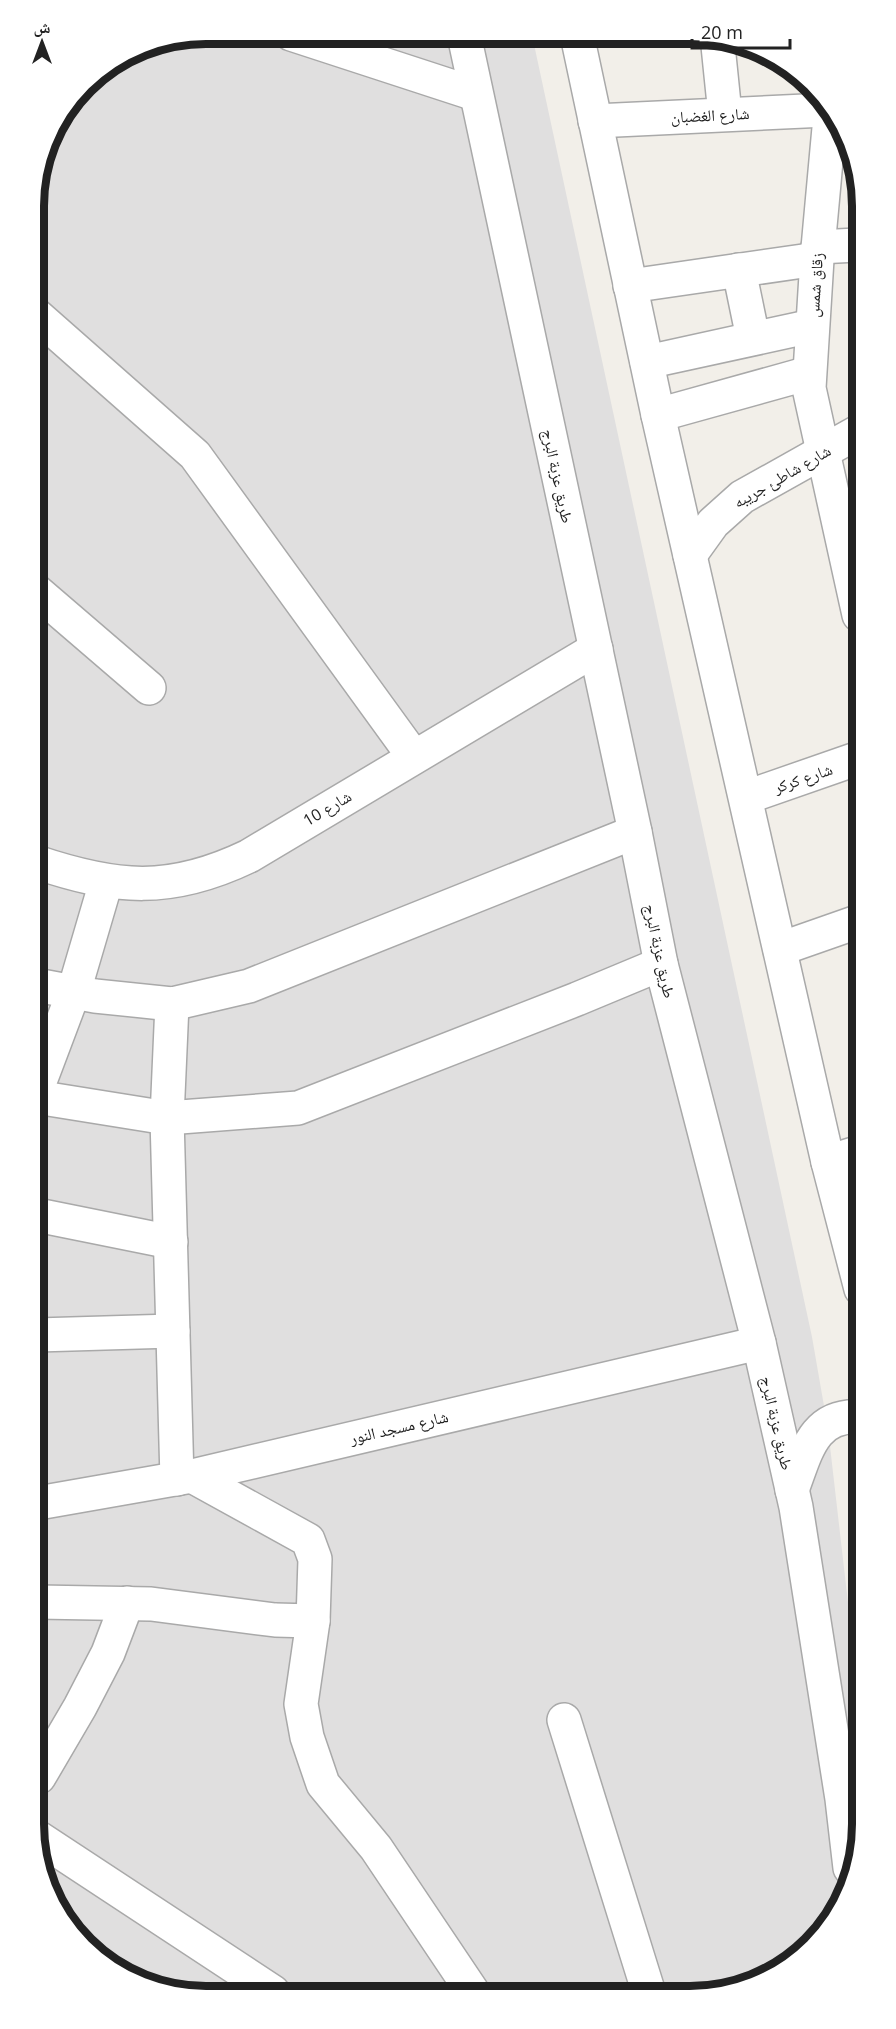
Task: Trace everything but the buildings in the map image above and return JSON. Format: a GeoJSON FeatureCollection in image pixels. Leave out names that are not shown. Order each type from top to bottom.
{"type":"FeatureCollection","features":[{"type":"Feature","properties":{"kind":"street"},"geometry":{"type":"LineString","coordinates":[[322,44],[475,94]]}},
{"type":"Feature","properties":{"kind":"street","name":"طريق عزبة البرج"},"geometry":{"type":"LineString","coordinates":[[466,44],[635,832],[661,964],[759,1343],[792,1490],[842,1799],[849,1856]]}},
{"type":"Feature","properties":{"kind":"street"},"geometry":{"type":"LineString","coordinates":[[579,44],[646,362],[747,797],[828,1162],[852,1254]]}},
{"type":"Feature","properties":{"kind":"street"},"geometry":{"type":"LineString","coordinates":[[718,46],[725,114]]}},
{"type":"Feature","properties":{"kind":"street","name":"شارع الغضبان"},"geometry":{"type":"LineString","coordinates":[[595,121],[821,110]]}},
{"type":"Feature","properties":{"kind":"street","name":"زقاق شمس"},"geometry":{"type":"LineString","coordinates":[[829,123],[809,373],[811,401],[852,584]]}},
{"type":"Feature","properties":{"kind":"street"},"geometry":{"type":"LineString","coordinates":[[630,285],[739,270],[852,246]]}},
{"type":"Feature","properties":{"kind":"street"},"geometry":{"type":"LineString","coordinates":[[739,270],[753,338]]}},
{"type":"Feature","properties":{"kind":"street"},"geometry":{"type":"LineString","coordinates":[[44,322],[195,455],[414,757]]}},
{"type":"Feature","properties":{"kind":"street"},"geometry":{"type":"LineString","coordinates":[[646,362],[812,326]]}},
{"type":"Feature","properties":{"kind":"street"},"geometry":{"type":"LineString","coordinates":[[658,415],[809,373]]}},
{"type":"Feature","properties":{"kind":"street","name":"شارع شاطئ جريبه"},"geometry":{"type":"LineString","coordinates":[[690,555],[713,523],[742,497],[852,435]]}},
{"type":"Feature","properties":{"kind":"street"},"geometry":{"type":"LineString","coordinates":[[44,598],[149,688]]}},
{"type":"Feature","properties":{"kind":"street","name":"شارع 10"},"geometry":{"type":"LineString","coordinates":[[44,865],[106,882],[131,884],[155,884],[180,880],[227,867],[596,649]]}},
{"type":"Feature","properties":{"kind":"street","name":"شارع كركر"},"geometry":{"type":"LineString","coordinates":[[747,797],[852,760]]}},
{"type":"Feature","properties":{"kind":"street"},"geometry":{"type":"LineString","coordinates":[[44,987],[95,996],[172,1004],[249,986],[635,832]]}},
{"type":"Feature","properties":{"kind":"street"},"geometry":{"type":"LineString","coordinates":[[44,1071],[74,991],[106,882]]}},
{"type":"Feature","properties":{"kind":"street"},"geometry":{"type":"LineString","coordinates":[[780,949],[852,924]]}},
{"type":"Feature","properties":{"kind":"street"},"geometry":{"type":"LineString","coordinates":[[44,1098],[167,1118],[298,1108],[661,964]]}},
{"type":"Feature","properties":{"kind":"street"},"geometry":{"type":"LineString","coordinates":[[172,1004],[167,1118],[173,1331],[184,1477],[308,1540],[315,1559],[313,1621],[301,1704],[307,1737],[323,1784],[376,1848],[469,1986]]}},
{"type":"Feature","properties":{"kind":"street"},"geometry":{"type":"LineString","coordinates":[[828,1162],[852,1154]]}},
{"type":"Feature","properties":{"kind":"street"},"geometry":{"type":"LineString","coordinates":[[44,1216],[171,1242]]}},
{"type":"Feature","properties":{"kind":"street"},"geometry":{"type":"LineString","coordinates":[[44,1335],[173,1331]]}},
{"type":"Feature","properties":{"kind":"street","name":"شارع مسجد النور"},"geometry":{"type":"LineString","coordinates":[[44,1502],[184,1477],[759,1343]]}},
{"type":"Feature","properties":{"kind":"street"},"geometry":{"type":"LineString","coordinates":[[792,1490],[815,1434],[833,1419],[852,1416]]}},
{"type":"Feature","properties":{"kind":"street"},"geometry":{"type":"LineString","coordinates":[[44,1602],[151,1604],[275,1620],[313,1621]]}},
{"type":"Feature","properties":{"kind":"street"},"geometry":{"type":"LineString","coordinates":[[44,1768],[103,1662],[127,1604]]}},
{"type":"Feature","properties":{"kind":"street"},"geometry":{"type":"LineString","coordinates":[[564,1720],[647,1986]]}},
{"type":"Feature","properties":{"kind":"street"},"geometry":{"type":"LineString","coordinates":[[45,1842],[264,1986]]}},
{"type":"Feature","properties":{"kind":"shaded area"},"geometry":{"type":"Polygon","coordinates":[[[195,44],[534,44],[812,1337],[828,1429],[852,1631],[852,1834],[844,1876],[831,1905],[805,1938],[772,1964],[733,1980],[691,1986],[205,1986],[184,1984],[153,1977],[115,1958],[91,1938],[77,1922],[56,1886],[49,1866],[44,1824],[44,195],[52,153],[71,115],[91,91],[107,77],[143,56],[195,44]]]}}]}
